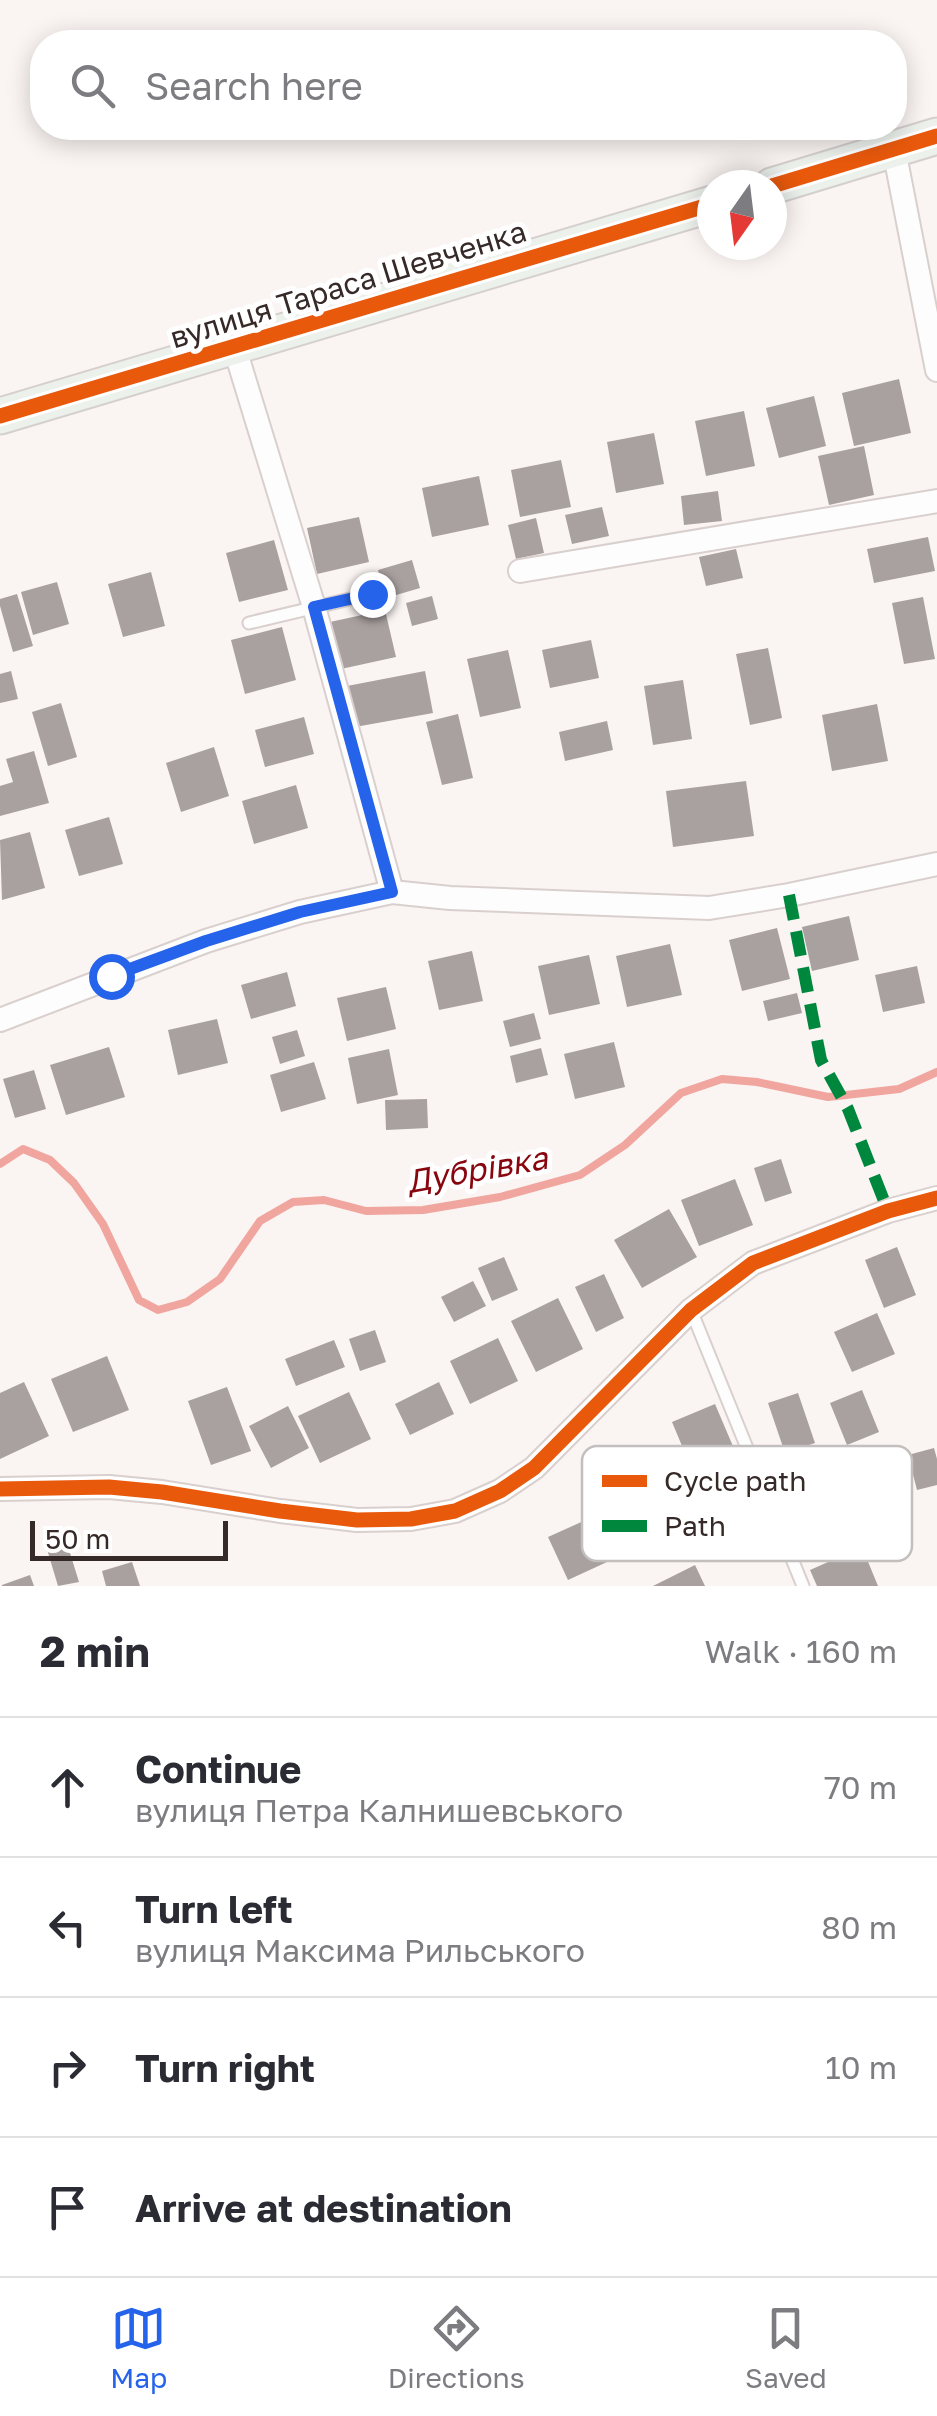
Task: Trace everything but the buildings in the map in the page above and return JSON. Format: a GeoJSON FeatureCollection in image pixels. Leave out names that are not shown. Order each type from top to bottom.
{"type":"FeatureCollection","features":[{"type":"Feature","properties":{"kind":"main road"},"geometry":{"type":"LineString","coordinates":[[787,182],[937,136]]}},
{"type":"Feature","properties":{"kind":"main road","name":"вулиця Тараса Шевченка"},"geometry":{"type":"LineString","coordinates":[[0,416],[697,208]]}},
{"type":"Feature","properties":{"kind":"street"},"geometry":{"type":"LineString","coordinates":[[894,150],[937,370]]}},
{"type":"Feature","properties":{"kind":"street"},"geometry":{"type":"LineString","coordinates":[[234,346],[314,607],[392,892]]}},
{"type":"Feature","properties":{"kind":"street"},"geometry":{"type":"LineString","coordinates":[[520,571],[937,501]]}},
{"type":"Feature","properties":{"kind":"street"},"geometry":{"type":"LineString","coordinates":[[0,1020],[206,941],[300,912],[392,892],[450,898],[709,908],[937,864]]}},
{"type":"Feature","properties":{"kind":"street"},"geometry":{"type":"LineString","coordinates":[[0,1490],[109,1487],[357,1520],[411,1519],[455,1511],[500,1491],[534,1468],[691,1310],[753,1264],[888,1211],[937,1198]]}},
{"type":"Feature","properties":{"kind":"lane"},"geometry":{"type":"LineString","coordinates":[[249,623],[372,594]]}},
{"type":"Feature","properties":{"kind":"lane"},"geometry":{"type":"LineString","coordinates":[[691,1310],[746,1446]]}},
{"type":"Feature","properties":{"kind":"lane"},"geometry":{"type":"LineString","coordinates":[[793,1561],[803,1586]]}},
{"type":"Feature","properties":{"kind":"waterway","name":"Дубрівка"},"geometry":{"type":"LineString","coordinates":[[0,1164],[23,1149],[50,1160],[74,1183],[103,1224],[139,1300],[158,1310],[187,1302],[220,1279],[260,1221],[293,1202],[324,1200],[366,1211],[423,1210],[500,1197],[580,1175],[625,1145],[681,1093],[722,1079],[828,1097],[899,1089],[937,1072]]}},
{"type":"Feature","properties":{"kind":"marked path"},"geometry":{"type":"LineString","coordinates":[[789,895],[821,1060],[848,1109],[888,1211]]}},
{"type":"Feature","properties":{"kind":"cycle path"},"geometry":{"type":"LineString","coordinates":[[787,181],[937,136]]}},
{"type":"Feature","properties":{"kind":"cycle path"},"geometry":{"type":"LineString","coordinates":[[0,416],[697,208]]}},
{"type":"Feature","properties":{"kind":"cycle path"},"geometry":{"type":"LineString","coordinates":[[0,1489],[109,1487],[357,1520],[411,1519],[455,1511],[500,1491],[534,1468],[691,1310],[753,1263],[888,1211],[937,1198]]}},
{"type":"Feature","properties":{"kind":"route"},"geometry":{"type":"LineString","coordinates":[[111,976],[300,912],[392,892],[314,607],[372,594]]}}]}
